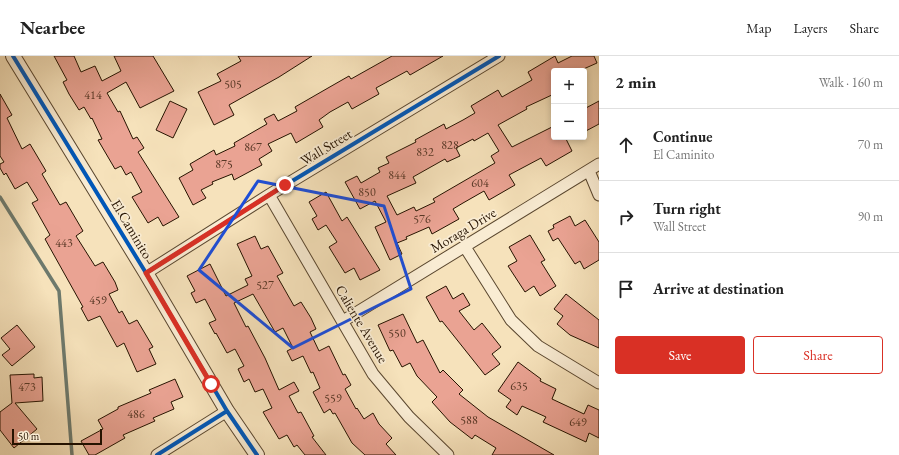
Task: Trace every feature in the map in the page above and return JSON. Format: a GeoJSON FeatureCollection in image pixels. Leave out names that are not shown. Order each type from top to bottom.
{"type":"FeatureCollection","features":[{"type":"Feature","properties":{"kind":"street","name":"El Caminito"},"geometry":{"type":"LineString","coordinates":[[13,56],[146,273],[227,411],[257,455]]}},
{"type":"Feature","properties":{"kind":"street","name":"Wall Street"},"geometry":{"type":"LineString","coordinates":[[146,273],[269,195],[499,56]]}},
{"type":"Feature","properties":{"kind":"street","name":"Moraga Drive"},"geometry":{"type":"LineString","coordinates":[[343,321],[599,164]]}},
{"type":"Feature","properties":{"kind":"street"},"geometry":{"type":"LineString","coordinates":[[589,171],[599,195]]}},
{"type":"Feature","properties":{"kind":"street","name":"Caliente Avenue"},"geometry":{"type":"LineString","coordinates":[[269,195],[373,374],[409,417],[448,455]]}},
{"type":"Feature","properties":{"kind":"street"},"geometry":{"type":"LineString","coordinates":[[465,247],[512,320],[538,346],[599,383]]}},
{"type":"Feature","properties":{"kind":"street"},"geometry":{"type":"LineString","coordinates":[[157,455],[227,411]]}},
{"type":"Feature","properties":{"kind":"highlighted area"},"geometry":{"type":"Polygon","coordinates":[[[258,181],[384,206],[411,289],[293,348],[199,270],[258,181]]]}},
{"type":"Feature","properties":{"kind":"building"},"geometry":{"type":"Polygon","coordinates":[[[54,56],[74,56],[81,72],[95,66],[102,81],[121,71],[114,56],[153,56],[174,91],[140,108],[126,82],[107,93],[118,112],[120,111],[133,139],[137,137],[144,148],[138,152],[179,217],[163,226],[158,217],[148,223],[132,197],[142,192],[131,172],[126,175],[121,166],[115,169],[98,140],[102,139],[92,118],[91,119],[84,107],[79,110],[69,94],[63,82],[67,80],[54,56]]]}},
{"type":"Feature","properties":{"kind":"building"},"geometry":{"type":"Polygon","coordinates":[[[238,56],[312,56],[279,77],[229,105],[234,115],[214,125],[198,92],[221,81],[217,74],[241,61],[238,56]]]}},
{"type":"Feature","properties":{"kind":"building"},"geometry":{"type":"Polygon","coordinates":[[[392,56],[443,56],[410,75],[407,71],[376,88],[379,94],[352,109],[348,102],[330,112],[319,120],[323,127],[296,143],[291,133],[268,144],[272,151],[259,159],[262,165],[234,180],[232,174],[212,182],[213,184],[201,190],[206,198],[193,205],[179,178],[193,170],[190,164],[214,150],[216,155],[235,146],[234,143],[267,124],[264,119],[274,114],[278,121],[297,111],[295,107],[349,76],[351,79],[392,56]]]}},
{"type":"Feature","properties":{"kind":"building"},"geometry":{"type":"Polygon","coordinates":[[[555,56],[558,63],[572,56],[594,56],[597,63],[586,68],[551,68],[551,95],[526,107],[527,109],[498,125],[512,147],[551,128],[551,140],[566,140],[572,151],[546,166],[541,158],[509,175],[515,185],[489,200],[484,191],[463,203],[453,209],[459,219],[432,234],[429,227],[406,237],[407,239],[397,243],[402,254],[390,260],[375,227],[386,222],[375,201],[360,209],[345,182],[357,176],[361,183],[380,172],[378,168],[389,163],[386,157],[416,142],[415,140],[444,124],[446,129],[475,113],[471,106],[498,90],[502,97],[532,80],[528,72],[555,56]],[[488,133],[474,141],[473,139],[456,148],[460,156],[447,162],[445,159],[413,177],[416,183],[387,196],[397,215],[414,207],[416,211],[435,202],[433,199],[495,163],[491,156],[499,151],[488,133]]]}},
{"type":"Feature","properties":{"kind":"building"},"geometry":{"type":"Polygon","coordinates":[[[0,94],[12,115],[7,118],[22,149],[30,144],[46,171],[42,174],[60,205],[66,202],[83,231],[76,236],[95,266],[103,262],[115,282],[118,290],[109,294],[119,313],[122,311],[129,324],[137,320],[153,347],[149,349],[156,364],[137,372],[124,343],[117,347],[100,316],[88,321],[81,308],[83,307],[45,239],[50,235],[32,203],[38,200],[27,182],[15,189],[6,173],[4,175],[0,168],[0,164],[4,162],[0,156],[0,94]]]}},
{"type":"Feature","properties":{"kind":"building"},"geometry":{"type":"Polygon","coordinates":[[[170,101],[187,109],[173,138],[156,130],[170,101]]]}},
{"type":"Feature","properties":{"kind":"building"},"geometry":{"type":"Polygon","coordinates":[[[599,101],[599,124],[587,130],[587,107],[599,101]]]}},
{"type":"Feature","properties":{"kind":"building"},"geometry":{"type":"Polygon","coordinates":[[[326,192],[342,221],[347,217],[380,270],[360,280],[354,268],[345,273],[329,247],[337,242],[326,225],[318,230],[312,219],[317,216],[309,202],[326,192]]]}},
{"type":"Feature","properties":{"kind":"building"},"geometry":{"type":"Polygon","coordinates":[[[570,216],[575,226],[585,220],[599,242],[599,260],[584,269],[580,261],[575,264],[558,238],[553,241],[548,231],[554,228],[553,225],[570,216]]]}},
{"type":"Feature","properties":{"kind":"building"},"geometry":{"type":"Polygon","coordinates":[[[530,235],[545,260],[541,262],[556,286],[540,296],[534,286],[525,292],[508,266],[517,261],[509,247],[530,235]]]}},
{"type":"Feature","properties":{"kind":"building"},"geometry":{"type":"Polygon","coordinates":[[[255,236],[261,249],[268,246],[283,273],[277,276],[294,306],[301,302],[311,318],[316,329],[310,332],[319,351],[329,346],[343,375],[345,374],[351,385],[345,389],[356,409],[357,408],[364,419],[373,413],[379,424],[392,438],[386,444],[396,455],[365,455],[352,443],[335,413],[333,414],[330,409],[324,413],[313,392],[320,388],[313,372],[311,373],[303,356],[292,361],[287,351],[293,348],[283,328],[275,332],[253,294],[234,303],[246,327],[248,326],[265,358],[279,390],[294,382],[299,391],[289,396],[298,413],[301,412],[314,436],[312,437],[326,455],[305,455],[297,445],[294,447],[287,435],[279,439],[263,412],[272,408],[263,389],[255,392],[249,379],[244,382],[238,369],[244,366],[235,349],[227,353],[209,323],[216,320],[205,299],[196,303],[191,293],[195,291],[187,276],[210,264],[226,296],[248,285],[245,279],[252,276],[237,244],[255,236]]]}},
{"type":"Feature","properties":{"kind":"building"},"geometry":{"type":"Polygon","coordinates":[[[446,286],[453,299],[463,293],[470,305],[459,311],[474,330],[482,323],[501,347],[492,354],[500,364],[485,375],[442,321],[440,322],[426,297],[446,286]]]}},
{"type":"Feature","properties":{"kind":"building"},"geometry":{"type":"Polygon","coordinates":[[[566,294],[599,320],[599,348],[570,335],[557,324],[563,316],[554,309],[566,294]]]}},
{"type":"Feature","properties":{"kind":"building"},"geometry":{"type":"Polygon","coordinates":[[[403,314],[417,343],[423,340],[440,373],[443,370],[463,390],[459,394],[488,417],[554,455],[492,455],[496,448],[475,435],[472,439],[450,422],[432,402],[437,397],[417,376],[410,363],[402,367],[393,350],[390,351],[378,325],[403,314]]]}},
{"type":"Feature","properties":{"kind":"building"},"geometry":{"type":"Polygon","coordinates":[[[17,325],[35,347],[12,366],[2,355],[10,349],[1,338],[17,325]]]}},
{"type":"Feature","properties":{"kind":"building"},"geometry":{"type":"Polygon","coordinates":[[[518,362],[541,379],[540,381],[556,389],[552,399],[584,414],[588,405],[599,410],[599,438],[589,433],[586,442],[543,422],[546,417],[522,406],[517,415],[506,407],[511,400],[498,391],[518,362]]]}},
{"type":"Feature","properties":{"kind":"building"},"geometry":{"type":"Polygon","coordinates":[[[34,374],[34,378],[42,377],[43,401],[15,403],[37,429],[14,448],[0,430],[0,412],[12,403],[10,375],[34,374]]]}},
{"type":"Feature","properties":{"kind":"building"},"geometry":{"type":"Polygon","coordinates":[[[175,379],[183,397],[171,402],[174,409],[153,418],[155,421],[123,435],[125,438],[95,455],[89,455],[81,441],[103,429],[98,420],[118,409],[118,407],[151,393],[149,390],[175,379]]]}},
{"type":"Feature","properties":{"kind":"waterway"},"geometry":{"type":"LineString","coordinates":[[0,197],[59,291],[72,455]]}},
{"type":"Feature","properties":{"kind":"cycle path"},"geometry":{"type":"LineString","coordinates":[[13,56],[146,273],[227,411],[257,455]]}},
{"type":"Feature","properties":{"kind":"cycle path"},"geometry":{"type":"LineString","coordinates":[[146,273],[269,195],[499,56]]}},
{"type":"Feature","properties":{"kind":"cycle path"},"geometry":{"type":"LineString","coordinates":[[157,455],[227,411]]}},
{"type":"Feature","properties":{"kind":"route"},"geometry":{"type":"LineString","coordinates":[[211,384],[146,273],[285,185]]}}]}
